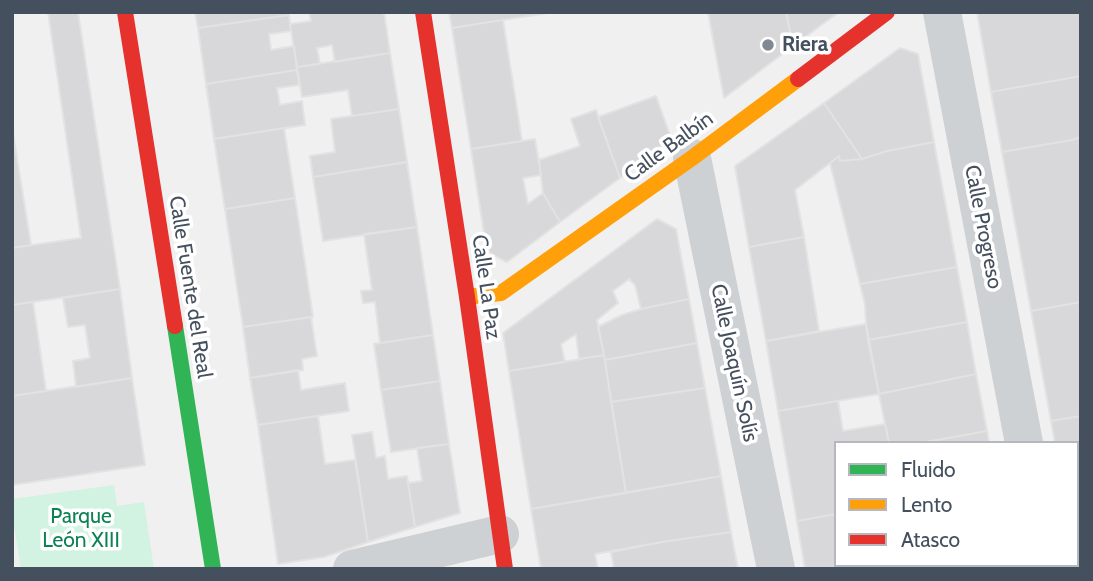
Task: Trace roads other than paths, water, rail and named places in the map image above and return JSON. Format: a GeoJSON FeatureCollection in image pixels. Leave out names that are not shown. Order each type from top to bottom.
{"type":"FeatureCollection","features":[{"type":"Feature","properties":{"kind":"street","name":"Calle Fuente del Real"},"geometry":{"type":"LineString","coordinates":[[125,12],[213,569]]}},
{"type":"Feature","properties":{"kind":"street","name":"Calle La Paz"},"geometry":{"type":"LineString","coordinates":[[423,12],[503,551]]}},
{"type":"Feature","properties":{"kind":"street","name":"Calle Balbín"},"geometry":{"type":"LineString","coordinates":[[467,297],[501,293],[692,158],[887,12]]}},
{"type":"Feature","properties":{"kind":"street","name":"Calle Progreso"},"geometry":{"type":"LineString","coordinates":[[942,12],[1024,441]]}},
{"type":"Feature","properties":{"kind":"street","name":"Calle Joaquín Solís"},"geometry":{"type":"LineString","coordinates":[[692,158],[776,569]]}},
{"type":"Feature","properties":{"kind":"street"},"geometry":{"type":"LineString","coordinates":[[352,569],[503,551]]}},
{"type":"Feature","properties":{"kind":"place","name":"Riera"},"geometry":{"type":"Point","coordinates":[768,45]}},
{"type":"Feature","properties":{"kind":"park label","name":"Parque León XIII"},"geometry":{"type":"Point","coordinates":[81,529]}}]}
